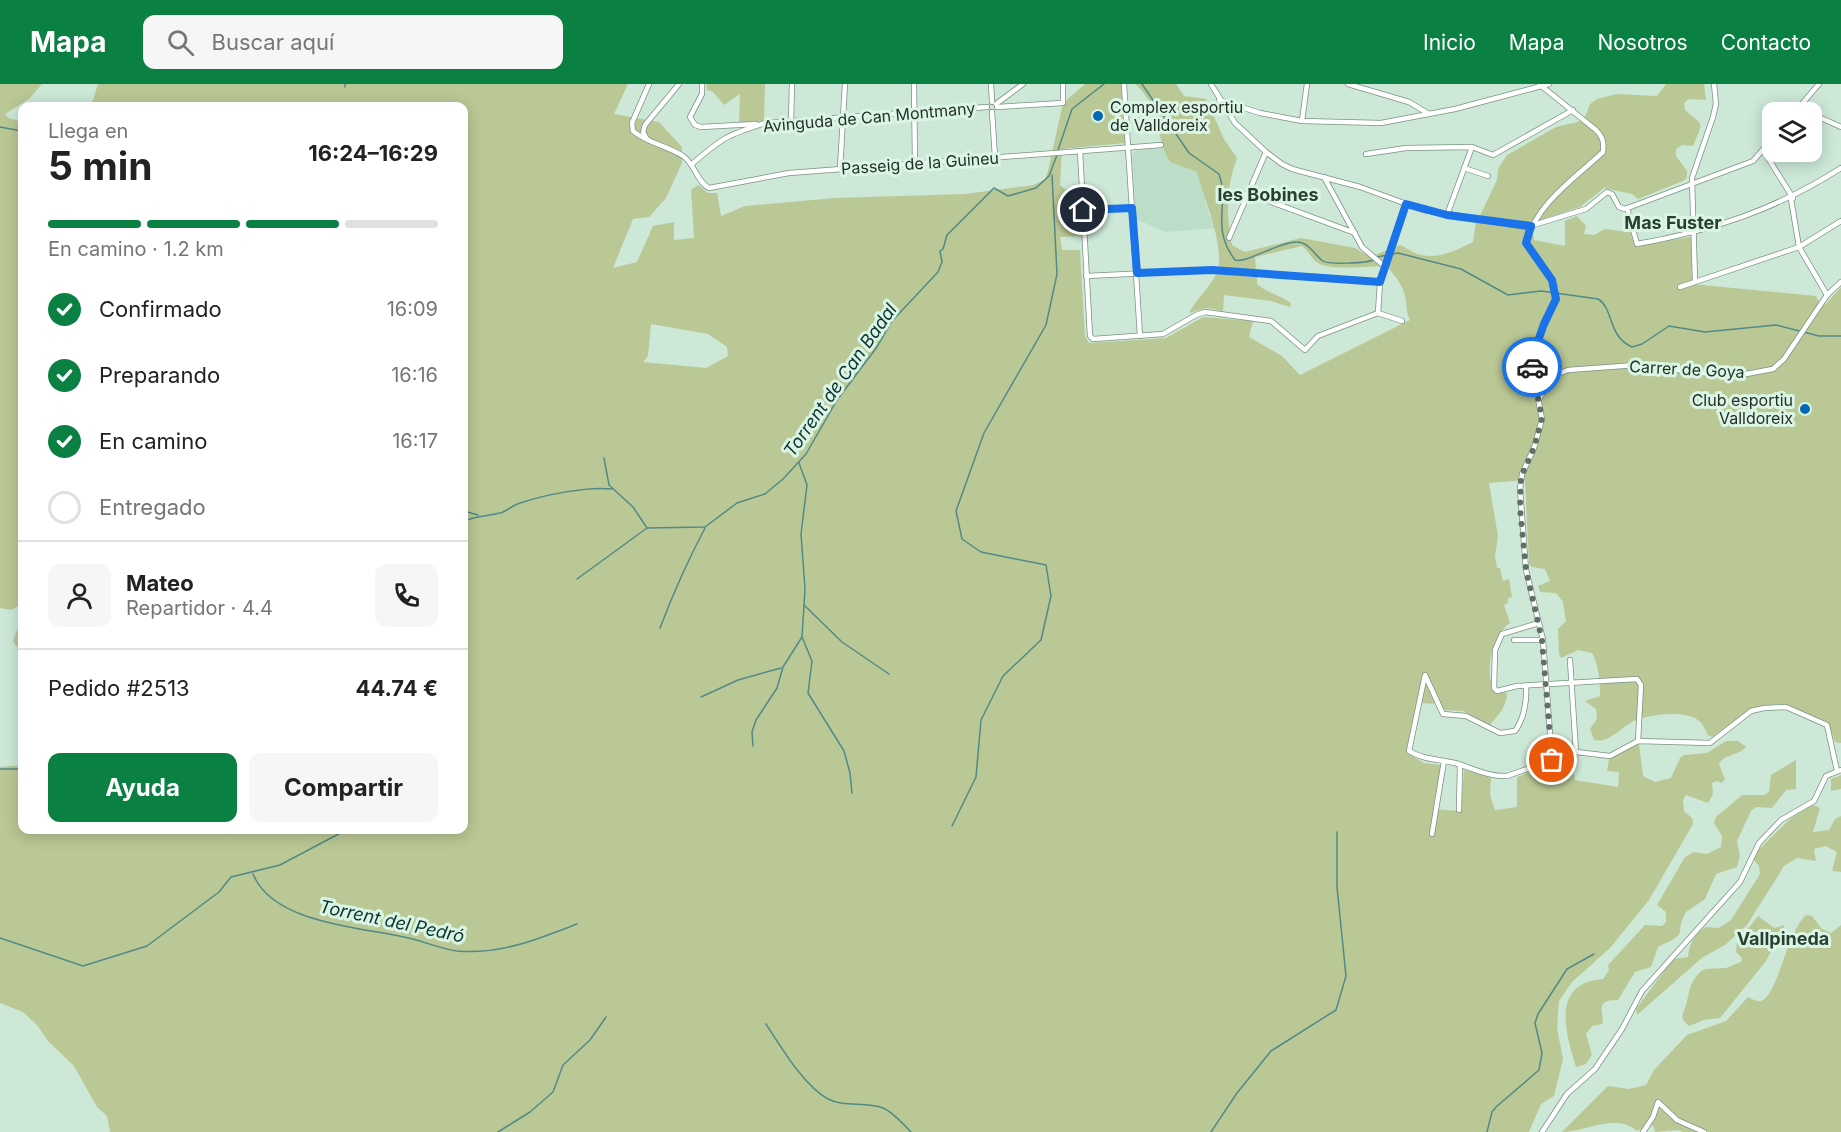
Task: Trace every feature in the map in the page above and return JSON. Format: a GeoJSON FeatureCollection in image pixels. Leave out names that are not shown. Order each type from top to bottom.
{"type":"FeatureCollection","features":[{"type":"Feature","properties":{"kind":"street"},"geometry":{"type":"LineString","coordinates":[[649,84],[632,128],[692,164]]}},
{"type":"Feature","properties":{"kind":"street"},"geometry":{"type":"LineString","coordinates":[[647,139],[643,132],[645,125],[679,84]]}},
{"type":"Feature","properties":{"kind":"street"},"geometry":{"type":"LineString","coordinates":[[702,84],[702,94],[690,117],[695,125],[701,127],[765,123]]}},
{"type":"Feature","properties":{"kind":"street"},"geometry":{"type":"LineString","coordinates":[[791,121],[792,84]]}},
{"type":"Feature","properties":{"kind":"street"},"geometry":{"type":"LineString","coordinates":[[840,169],[845,84]]}},
{"type":"Feature","properties":{"kind":"street"},"geometry":{"type":"LineString","coordinates":[[914,84],[915,163]]}},
{"type":"Feature","properties":{"kind":"street"},"geometry":{"type":"LineString","coordinates":[[991,84],[995,104],[992,112],[995,157]]}},
{"type":"Feature","properties":{"kind":"street","name":"Avinguda de Can Montmany"},"geometry":{"type":"LineString","coordinates":[[995,104],[1023,84]]}},
{"type":"Feature","properties":{"kind":"street"},"geometry":{"type":"LineString","coordinates":[[992,112],[987,107],[995,104],[1064,103],[1063,84]]}},
{"type":"Feature","properties":{"kind":"street"},"geometry":{"type":"LineString","coordinates":[[1124,84],[1140,336]]}},
{"type":"Feature","properties":{"kind":"street"},"geometry":{"type":"LineString","coordinates":[[1211,84],[1235,123],[1266,152],[1292,169],[1447,215],[1531,226],[1586,209],[1607,192],[1612,194],[1619,207],[1627,208],[1753,161],[1762,151]]}},
{"type":"Feature","properties":{"kind":"street"},"geometry":{"type":"LineString","coordinates":[[1302,121],[1307,84]]}},
{"type":"Feature","properties":{"kind":"street"},"geometry":{"type":"LineString","coordinates":[[1348,84],[1409,102],[1429,114]]}},
{"type":"Feature","properties":{"kind":"street"},"geometry":{"type":"LineString","coordinates":[[1360,89],[1365,84]]}},
{"type":"Feature","properties":{"kind":"street"},"geometry":{"type":"LineString","coordinates":[[1695,281],[1692,178],[1713,117],[1716,104],[1714,84]]}},
{"type":"Feature","properties":{"kind":"street"},"geometry":{"type":"LineString","coordinates":[[1804,102],[1819,84]]}},
{"type":"Feature","properties":{"kind":"street"},"geometry":{"type":"LineString","coordinates":[[1219,100],[1260,113],[1302,121],[1381,123],[1429,114],[1544,85],[1603,138],[1603,152],[1562,190],[1531,226],[1526,243],[1552,280],[1556,299],[1544,324],[1531,362],[1540,398],[1541,423],[1534,448],[1522,474],[1520,489],[1526,570],[1542,640],[1552,760]]}},
{"type":"Feature","properties":{"kind":"street","name":"Avinguda de Can Montmany"},"geometry":{"type":"LineString","coordinates":[[692,164],[717,142],[731,134],[765,123],[987,107]]}},
{"type":"Feature","properties":{"kind":"street"},"geometry":{"type":"LineString","coordinates":[[1366,154],[1406,148],[1472,147],[1493,155],[1573,110]]}},
{"type":"Feature","properties":{"kind":"street"},"geometry":{"type":"LineString","coordinates":[[1822,118],[1841,127]]}},
{"type":"Feature","properties":{"kind":"street","name":"Passeig de la Guineu"},"geometry":{"type":"LineString","coordinates":[[692,164],[704,185],[710,188],[789,173],[1161,145]]}},
{"type":"Feature","properties":{"kind":"street"},"geometry":{"type":"LineString","coordinates":[[1447,215],[1472,147]]}},
{"type":"Feature","properties":{"kind":"street"},"geometry":{"type":"LineString","coordinates":[[1080,151],[1090,336],[1093,339],[1163,334],[1205,312],[1271,321],[1305,350],[1318,336],[1378,313],[1402,321]]}},
{"type":"Feature","properties":{"kind":"street"},"geometry":{"type":"LineString","coordinates":[[1229,238],[1266,152]]}},
{"type":"Feature","properties":{"kind":"street"},"geometry":{"type":"LineString","coordinates":[[1770,162],[1792,198],[1798,247],[1827,296]]}},
{"type":"Feature","properties":{"kind":"street"},"geometry":{"type":"LineString","coordinates":[[1464,168],[1488,176]]}},
{"type":"Feature","properties":{"kind":"street"},"geometry":{"type":"LineString","coordinates":[[1627,208],[1637,244],[1694,234],[1792,198],[1841,168]]}},
{"type":"Feature","properties":{"kind":"street"},"geometry":{"type":"LineString","coordinates":[[1324,177],[1364,249],[1384,266]]}},
{"type":"Feature","properties":{"kind":"street"},"geometry":{"type":"LineString","coordinates":[[1247,194],[1355,233]]}},
{"type":"Feature","properties":{"kind":"street"},"geometry":{"type":"LineString","coordinates":[[1378,313],[1380,282],[1384,266],[1406,204]]}},
{"type":"Feature","properties":{"kind":"street"},"geometry":{"type":"LineString","coordinates":[[1083,210],[1132,208]]}},
{"type":"Feature","properties":{"kind":"street"},"geometry":{"type":"LineString","coordinates":[[1680,287],[1798,247],[1841,221]]}},
{"type":"Feature","properties":{"kind":"street"},"geometry":{"type":"LineString","coordinates":[[1086,276],[1212,270],[1380,282]]}},
{"type":"Feature","properties":{"kind":"street","name":"Carrer de Goya"},"geometry":{"type":"LineString","coordinates":[[1540,398],[1550,377],[1568,370],[1636,365],[1712,374],[1763,372],[1773,369],[1784,359],[1827,296],[1841,282]]}},
{"type":"Feature","properties":{"kind":"street"},"geometry":{"type":"LineString","coordinates":[[1539,623],[1502,634],[1495,650],[1494,688],[1497,691],[1527,686],[1602,680],[1640,681],[1638,741]]}},
{"type":"Feature","properties":{"kind":"street"},"geometry":{"type":"LineString","coordinates":[[1514,640],[1542,640]]}},
{"type":"Feature","properties":{"kind":"street"},"geometry":{"type":"LineString","coordinates":[[1570,660],[1576,752]]}},
{"type":"Feature","properties":{"kind":"street"},"geometry":{"type":"LineString","coordinates":[[1527,686],[1527,699],[1520,724],[1515,731],[1504,734],[1466,716],[1443,714],[1425,675],[1409,751],[1427,759],[1444,761],[1500,776],[1514,775],[1576,752],[1606,757],[1638,741],[1705,744],[1714,742],[1751,711],[1778,706],[1791,708],[1827,725],[1839,770],[1826,776],[1814,801],[1781,820],[1759,843],[1740,882],[1642,991],[1622,1029],[1595,1069],[1567,1094],[1542,1132]]}},
{"type":"Feature","properties":{"kind":"street"},"geometry":{"type":"LineString","coordinates":[[1432,834],[1444,761]]}},
{"type":"Feature","properties":{"kind":"street"},"geometry":{"type":"LineString","coordinates":[[1459,810],[1460,765]]}},
{"type":"Feature","properties":{"kind":"street"},"geometry":{"type":"LineString","coordinates":[[1643,1132],[1653,1118],[1658,1102],[1677,1120],[1704,1132]]}},
{"type":"Feature","properties":{"kind":"shaded area"},"geometry":{"type":"Polygon","coordinates":[[[0,84],[42,84],[29,99],[18,102],[18,106],[5,114],[18,121],[18,606],[11,610],[0,608],[0,84]]]}},
{"type":"Feature","properties":{"kind":"shaded area"},"geometry":{"type":"Polygon","coordinates":[[[98,84],[628,84],[614,114],[659,122],[682,147],[682,163],[666,198],[649,217],[633,219],[613,268],[637,262],[653,226],[674,222],[674,240],[694,238],[691,190],[698,185],[708,193],[717,193],[721,216],[745,206],[835,198],[965,194],[1034,185],[1045,179],[1048,171],[1063,103],[1085,84],[1121,84],[1125,143],[1062,149],[1060,185],[1078,200],[1081,236],[1060,237],[1062,250],[1080,250],[1085,336],[1089,343],[1166,338],[1203,317],[1253,321],[1249,337],[1282,356],[1300,375],[1410,320],[1400,284],[1387,266],[1331,267],[1316,261],[1302,246],[1255,257],[1256,270],[1219,267],[1218,242],[1197,172],[1170,162],[1150,102],[1135,84],[1176,84],[1184,96],[1206,99],[1224,139],[1237,158],[1229,191],[1229,223],[1232,245],[1245,252],[1301,238],[1355,248],[1370,257],[1400,245],[1417,254],[1432,256],[1453,251],[1473,242],[1476,222],[1532,228],[1534,240],[1565,246],[1565,221],[1577,216],[1586,226],[1584,234],[1594,235],[1605,229],[1630,232],[1635,246],[1691,237],[1692,284],[1816,296],[1819,302],[1826,304],[1841,287],[1841,743],[1835,742],[1828,722],[1784,704],[1752,708],[1712,737],[1708,735],[1700,721],[1684,715],[1667,714],[1629,723],[1610,737],[1600,741],[1594,740],[1590,729],[1597,719],[1596,709],[1585,701],[1600,696],[1596,663],[1592,653],[1578,650],[1561,658],[1559,654],[1558,629],[1566,621],[1563,602],[1556,593],[1540,592],[1538,586],[1550,581],[1545,569],[1532,567],[1529,564],[1525,480],[1489,483],[1498,536],[1495,556],[1497,568],[1500,568],[1503,581],[1509,579],[1512,597],[1508,598],[1508,603],[1504,605],[1510,623],[1498,636],[1494,645],[1490,674],[1494,691],[1507,693],[1507,698],[1501,711],[1489,726],[1463,711],[1443,710],[1438,704],[1418,703],[1406,752],[1424,763],[1441,765],[1433,809],[1461,811],[1464,770],[1491,778],[1490,795],[1495,810],[1517,807],[1517,777],[1534,770],[1537,774],[1571,759],[1575,780],[1618,787],[1619,772],[1607,771],[1609,759],[1639,744],[1643,776],[1655,782],[1671,778],[1680,758],[1684,755],[1707,753],[1726,741],[1738,741],[1746,747],[1725,758],[1719,764],[1725,779],[1722,783],[1717,781],[1712,783],[1713,794],[1708,803],[1686,795],[1683,800],[1684,811],[1692,818],[1693,824],[1649,900],[1610,948],[1572,982],[1559,1001],[1557,1028],[1563,1059],[1554,1096],[1541,1104],[1529,1132],[110,1132],[107,1116],[97,1107],[74,1066],[23,1012],[0,1003],[0,767],[18,765],[18,834],[468,834],[468,102],[92,102],[98,84]],[[651,324],[648,356],[643,362],[706,368],[728,356],[727,347],[708,334],[651,324]]]}},
{"type":"Feature","properties":{"kind":"shaded area"},"geometry":{"type":"Polygon","coordinates":[[[706,84],[765,84],[764,121],[739,124],[740,94],[724,105],[712,91],[707,90],[706,84]]]}},
{"type":"Feature","properties":{"kind":"shaded area"},"geometry":{"type":"Polygon","coordinates":[[[1666,84],[1704,84],[1706,100],[1689,99],[1684,103],[1685,110],[1699,122],[1700,128],[1693,146],[1682,145],[1676,149],[1676,156],[1687,171],[1687,178],[1683,181],[1638,199],[1632,194],[1604,188],[1580,207],[1523,223],[1480,216],[1497,180],[1498,169],[1507,155],[1556,127],[1578,122],[1585,117],[1590,104],[1597,99],[1617,94],[1657,96],[1666,84]]]}},
{"type":"Feature","properties":{"kind":"shaded area"},"geometry":{"type":"Polygon","coordinates":[[[1164,148],[1170,162],[1197,172],[1209,215],[1216,228],[1166,232],[1136,219],[1132,155],[1137,150],[1164,148]]]}},
{"type":"Feature","properties":{"kind":"shaded area"},"geometry":{"type":"Polygon","coordinates":[[[1216,274],[1257,277],[1257,284],[1291,303],[1290,307],[1271,301],[1224,295],[1223,311],[1207,308],[1189,313],[1216,274]]]}},
{"type":"Feature","properties":{"kind":"shaded area"},"geometry":{"type":"Polygon","coordinates":[[[18,628],[18,648],[13,641],[18,628]]]}},
{"type":"Feature","properties":{"kind":"shaded area"},"geometry":{"type":"Polygon","coordinates":[[[1796,760],[1796,789],[1786,790],[1772,808],[1756,807],[1751,811],[1737,841],[1740,856],[1737,867],[1716,874],[1705,899],[1686,912],[1679,935],[1658,947],[1651,967],[1635,972],[1618,1000],[1611,1000],[1603,1004],[1603,1024],[1592,1026],[1586,1034],[1592,1055],[1586,1064],[1576,1067],[1566,1024],[1569,999],[1575,989],[1586,982],[1603,979],[1609,970],[1608,965],[1645,925],[1662,926],[1666,922],[1666,912],[1657,905],[1685,857],[1694,852],[1707,854],[1721,847],[1722,836],[1714,823],[1716,817],[1742,795],[1764,795],[1769,792],[1771,775],[1796,760]]]}},
{"type":"Feature","properties":{"kind":"shaded area"},"geometry":{"type":"Polygon","coordinates":[[[1841,775],[1841,789],[1831,791],[1831,779],[1841,775]]]}},
{"type":"Feature","properties":{"kind":"shaded area"},"geometry":{"type":"Polygon","coordinates":[[[1813,805],[1820,808],[1813,832],[1829,830],[1835,819],[1841,816],[1841,872],[1832,871],[1837,852],[1826,846],[1814,849],[1816,861],[1797,858],[1784,866],[1747,925],[1725,945],[1703,957],[1637,1015],[1636,1009],[1673,959],[1688,957],[1695,936],[1706,927],[1719,928],[1731,920],[1760,874],[1759,866],[1754,860],[1756,852],[1791,818],[1813,805]]]}},
{"type":"Feature","properties":{"kind":"shaded area"},"geometry":{"type":"Polygon","coordinates":[[[1806,915],[1812,916],[1822,929],[1831,933],[1841,925],[1841,1132],[1683,1132],[1679,1130],[1655,1132],[1654,1127],[1650,1124],[1637,1131],[1619,1123],[1610,1123],[1562,1132],[1608,1086],[1629,1089],[1646,1085],[1654,1070],[1687,1035],[1726,1021],[1748,997],[1761,1001],[1767,996],[1793,936],[1806,915]]]}},
{"type":"Feature","properties":{"kind":"shaded area"},"geometry":{"type":"Polygon","coordinates":[[[1758,916],[1774,928],[1785,925],[1766,961],[1720,1018],[1704,1020],[1689,1026],[1683,1020],[1683,1015],[1694,979],[1705,969],[1726,968],[1741,962],[1742,958],[1736,952],[1737,943],[1758,916]]]}},
{"type":"Feature","properties":{"kind":"waterway","name":"Torrent de Can Badal"},"geometry":{"type":"LineString","coordinates":[[1058,150],[1072,109],[1104,84]]}},
{"type":"Feature","properties":{"kind":"waterway"},"geometry":{"type":"LineString","coordinates":[[1142,84],[1189,153],[1219,174],[1223,195],[1224,237],[1235,260],[1247,259],[1282,245],[1297,242],[1305,244],[1327,262],[1348,263],[1373,260]]}},
{"type":"Feature","properties":{"kind":"waterway"},"geometry":{"type":"LineString","coordinates":[[0,127],[18,130]]}},
{"type":"Feature","properties":{"kind":"waterway","name":"Torrent de Can Badal"},"geometry":{"type":"LineString","coordinates":[[577,579],[647,528],[705,527],[737,503],[765,494],[783,479],[806,454],[837,400],[877,347],[892,321],[938,272],[942,262],[940,251],[943,249],[947,235],[994,188],[1008,196],[1036,188],[1049,176],[1057,155]]}},
{"type":"Feature","properties":{"kind":"waterway"},"geometry":{"type":"LineString","coordinates":[[952,826],[976,777],[981,720],[1003,676],[1041,640],[1051,596],[1046,565],[981,552],[962,539],[956,511],[984,433],[1046,325],[1057,274],[1052,175]]}},
{"type":"Feature","properties":{"kind":"waterway"},"geometry":{"type":"LineString","coordinates":[[1377,257],[1398,253],[1461,269],[1508,295],[1541,291],[1598,299],[1607,309],[1618,336],[1632,347],[1642,344],[1669,326],[1705,332],[1776,325],[1819,336],[1841,336]]}},
{"type":"Feature","properties":{"kind":"waterway"},"geometry":{"type":"LineString","coordinates":[[604,458],[609,485],[633,507],[647,528]]}},
{"type":"Feature","properties":{"kind":"waterway"},"geometry":{"type":"LineString","coordinates":[[753,746],[752,732],[756,720],[777,688],[783,667],[802,637],[805,589],[801,534],[807,485],[799,463]]}},
{"type":"Feature","properties":{"kind":"waterway"},"geometry":{"type":"LineString","coordinates":[[468,520],[500,513],[520,503],[553,494],[602,488],[612,489]]}},
{"type":"Feature","properties":{"kind":"waterway"},"geometry":{"type":"LineString","coordinates":[[468,512],[478,515]]}},
{"type":"Feature","properties":{"kind":"waterway"},"geometry":{"type":"LineString","coordinates":[[660,628],[705,528]]}},
{"type":"Feature","properties":{"kind":"waterway"},"geometry":{"type":"LineString","coordinates":[[804,605],[842,642],[889,674]]}},
{"type":"Feature","properties":{"kind":"waterway"},"geometry":{"type":"LineString","coordinates":[[802,637],[812,661],[808,693],[844,751],[852,793]]}},
{"type":"Feature","properties":{"kind":"waterway"},"geometry":{"type":"LineString","coordinates":[[701,697],[738,680],[781,668]]}},
{"type":"Feature","properties":{"kind":"waterway"},"geometry":{"type":"LineString","coordinates":[[0,769],[18,769]]}},
{"type":"Feature","properties":{"kind":"waterway"},"geometry":{"type":"LineString","coordinates":[[1211,1132],[1237,1093],[1271,1051],[1336,1010],[1346,976],[1337,887],[1337,832]]}},
{"type":"Feature","properties":{"kind":"waterway"},"geometry":{"type":"LineString","coordinates":[[0,938],[83,966],[147,946],[219,892],[231,877],[280,865],[338,834]]}},
{"type":"Feature","properties":{"kind":"waterway","name":"Torrent del Pedró"},"geometry":{"type":"LineString","coordinates":[[253,874],[263,890],[279,903],[297,913],[341,926],[410,938],[457,951],[488,951],[518,945],[577,924]]}},
{"type":"Feature","properties":{"kind":"waterway"},"geometry":{"type":"LineString","coordinates":[[1487,1132],[1492,1112],[1496,1107],[1539,1070],[1542,1053],[1535,1023],[1538,1014],[1567,969],[1594,954]]}},
{"type":"Feature","properties":{"kind":"waterway"},"geometry":{"type":"LineString","coordinates":[[498,1132],[530,1112],[553,1092],[563,1065],[590,1040],[606,1017]]}},
{"type":"Feature","properties":{"kind":"waterway"},"geometry":{"type":"LineString","coordinates":[[766,1024],[794,1065],[819,1093],[835,1102],[883,1108],[894,1115],[911,1132]]}},
{"type":"Feature","properties":{"kind":"way so far"},"geometry":{"type":"LineString","coordinates":[[1532,367],[1535,386],[1540,398],[1542,418],[1534,448],[1521,477],[1520,508],[1526,570],[1542,640],[1552,760]]}},
{"type":"Feature","properties":{"kind":"place","name":"Complex esportiu de Valldoreix"},"geometry":{"type":"Point","coordinates":[1098,116]}},
{"type":"Feature","properties":{"kind":"place","name":"Club esportiu Valldoreix"},"geometry":{"type":"Point","coordinates":[1805,409]}},
{"type":"Feature","properties":{"kind":"district","name":"les Bobines"},"geometry":{"type":"Point","coordinates":[1268,194]}},
{"type":"Feature","properties":{"kind":"district","name":"Mas Fuster"},"geometry":{"type":"Point","coordinates":[1673,222]}},
{"type":"Feature","properties":{"kind":"district","name":"Vallpineda"},"geometry":{"type":"Point","coordinates":[1783,938]}},
{"type":"Feature","properties":{"kind":"route"},"geometry":{"type":"LineString","coordinates":[[1083,210],[1132,208],[1137,273],[1212,270],[1380,282],[1406,204],[1447,215],[1531,226],[1526,243],[1552,280],[1556,299],[1533,355],[1532,367]]}}]}
